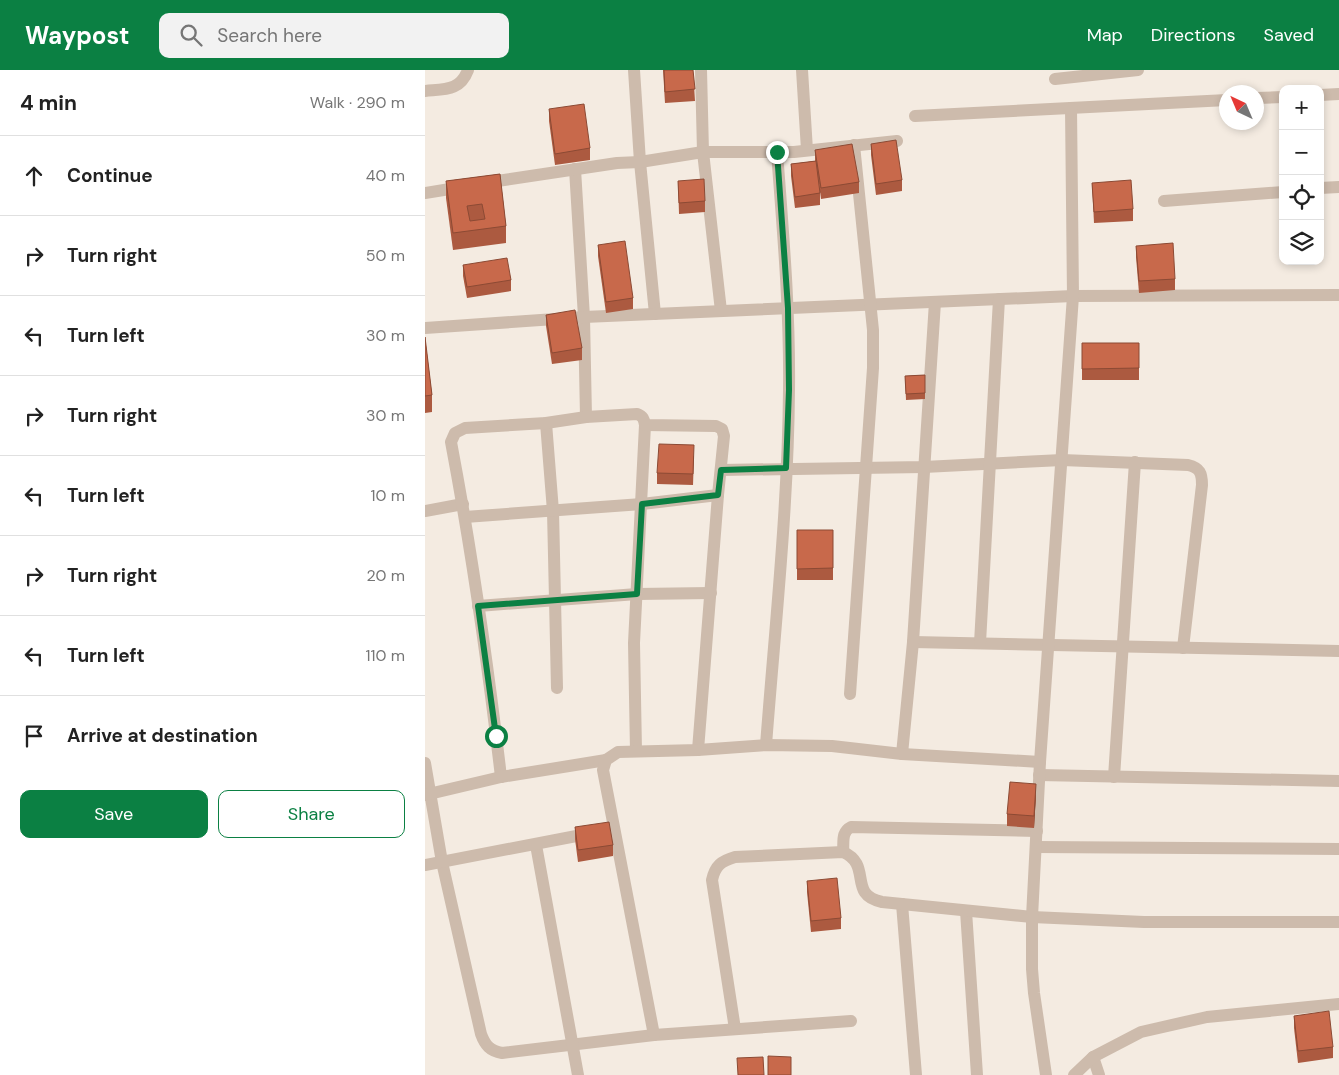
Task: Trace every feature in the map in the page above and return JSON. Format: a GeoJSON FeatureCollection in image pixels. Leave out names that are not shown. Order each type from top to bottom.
{"type":"FeatureCollection","features":[{"type":"Feature","properties":{"kind":"street"},"geometry":{"type":"LineString","coordinates":[[425,91],[453,88],[463,81],[468,70]]}},
{"type":"Feature","properties":{"kind":"street"},"geometry":{"type":"LineString","coordinates":[[634,70],[640,162],[655,314]]}},
{"type":"Feature","properties":{"kind":"street"},"geometry":{"type":"LineString","coordinates":[[701,70],[703,152],[721,311]]}},
{"type":"Feature","properties":{"kind":"street"},"geometry":{"type":"LineString","coordinates":[[807,150],[802,70],[810,70]]}},
{"type":"Feature","properties":{"kind":"street"},"geometry":{"type":"LineString","coordinates":[[1055,79],[1101,72],[1138,70]]}},
{"type":"Feature","properties":{"kind":"street"},"geometry":{"type":"LineString","coordinates":[[1324,95],[1339,94]]}},
{"type":"Feature","properties":{"kind":"street"},"geometry":{"type":"LineString","coordinates":[[1264,98],[1279,97]]}},
{"type":"Feature","properties":{"kind":"street"},"geometry":{"type":"LineString","coordinates":[[915,116],[1219,100]]}},
{"type":"Feature","properties":{"kind":"street"},"geometry":{"type":"LineString","coordinates":[[1046,1075],[1033,985],[1032,918],[1039,775],[1073,296],[1071,108]]}},
{"type":"Feature","properties":{"kind":"street"},"geometry":{"type":"LineString","coordinates":[[425,193],[575,169],[640,162],[703,152],[777,152],[897,141]]}},
{"type":"Feature","properties":{"kind":"street"},"geometry":{"type":"LineString","coordinates":[[850,694],[873,368],[871,305],[854,145]]}},
{"type":"Feature","properties":{"kind":"street"},"geometry":{"type":"LineString","coordinates":[[767,745],[786,468],[789,390],[788,308],[777,152]]}},
{"type":"Feature","properties":{"kind":"street"},"geometry":{"type":"LineString","coordinates":[[575,169],[584,317],[586,417]]}},
{"type":"Feature","properties":{"kind":"street"},"geometry":{"type":"LineString","coordinates":[[1324,188],[1339,187]]}},
{"type":"Feature","properties":{"kind":"street"},"geometry":{"type":"LineString","coordinates":[[1164,201],[1279,192]]}},
{"type":"Feature","properties":{"kind":"street"},"geometry":{"type":"LineString","coordinates":[[425,328],[584,317],[1073,296],[1339,295]]}},
{"type":"Feature","properties":{"kind":"street"},"geometry":{"type":"LineString","coordinates":[[980,644],[999,299]]}},
{"type":"Feature","properties":{"kind":"street"},"geometry":{"type":"LineString","coordinates":[[902,754],[913,642],[935,302]]}},
{"type":"Feature","properties":{"kind":"street"},"geometry":{"type":"LineString","coordinates":[[501,777],[487,663],[463,504],[451,442],[455,433],[465,428],[546,423],[586,417],[637,414],[644,420],[642,504],[634,643],[636,751]]}},
{"type":"Feature","properties":{"kind":"street"},"geometry":{"type":"LineString","coordinates":[[546,423],[553,511],[557,688]]}},
{"type":"Feature","properties":{"kind":"street"},"geometry":{"type":"LineString","coordinates":[[645,425],[716,426],[722,429],[724,436],[698,750]]}},
{"type":"Feature","properties":{"kind":"street"},"geometry":{"type":"LineString","coordinates":[[721,470],[924,468],[1062,460],[1188,465],[1199,469],[1202,475],[1183,648]]}},
{"type":"Feature","properties":{"kind":"street"},"geometry":{"type":"LineString","coordinates":[[1114,777],[1135,462]]}},
{"type":"Feature","properties":{"kind":"street"},"geometry":{"type":"LineString","coordinates":[[465,517],[642,504],[718,495]]}},
{"type":"Feature","properties":{"kind":"street"},"geometry":{"type":"LineString","coordinates":[[425,511],[463,504]]}},
{"type":"Feature","properties":{"kind":"street"},"geometry":{"type":"LineString","coordinates":[[478,606],[637,594],[711,593]]}},
{"type":"Feature","properties":{"kind":"street"},"geometry":{"type":"LineString","coordinates":[[913,642],[1339,651]]}},
{"type":"Feature","properties":{"kind":"street"},"geometry":{"type":"LineString","coordinates":[[427,794],[501,777],[606,760],[618,752],[636,751],[698,750],[767,745],[832,746],[902,754],[1040,762]]}},
{"type":"Feature","properties":{"kind":"street"},"geometry":{"type":"LineString","coordinates":[[606,760],[603,770],[613,829],[654,1035]]}},
{"type":"Feature","properties":{"kind":"street"},"geometry":{"type":"LineString","coordinates":[[425,763],[427,794],[481,1034],[485,1044],[493,1051],[502,1053],[654,1035],[851,1021]]}},
{"type":"Feature","properties":{"kind":"street"},"geometry":{"type":"LineString","coordinates":[[1039,775],[1339,781]]}},
{"type":"Feature","properties":{"kind":"street"},"geometry":{"type":"LineString","coordinates":[[843,852],[844,834],[851,827],[1037,831]]}},
{"type":"Feature","properties":{"kind":"street"},"geometry":{"type":"LineString","coordinates":[[425,865],[613,829]]}},
{"type":"Feature","properties":{"kind":"street"},"geometry":{"type":"LineString","coordinates":[[536,844],[579,1075]]}},
{"type":"Feature","properties":{"kind":"street"},"geometry":{"type":"LineString","coordinates":[[1036,847],[1339,849]]}},
{"type":"Feature","properties":{"kind":"street"},"geometry":{"type":"LineString","coordinates":[[735,1029],[712,880],[715,869],[724,860],[735,857],[843,852],[853,856],[858,864],[862,888],[865,894],[873,900],[965,911],[1032,918],[1144,922],[1339,922]]}},
{"type":"Feature","properties":{"kind":"street"},"geometry":{"type":"LineString","coordinates":[[901,904],[916,1075]]}},
{"type":"Feature","properties":{"kind":"street"},"geometry":{"type":"LineString","coordinates":[[965,911],[977,1075]]}},
{"type":"Feature","properties":{"kind":"street"},"geometry":{"type":"LineString","coordinates":[[1074,1075],[1093,1057],[1141,1032],[1207,1017],[1339,1004]]}},
{"type":"Feature","properties":{"kind":"street"},"geometry":{"type":"LineString","coordinates":[[1093,1057],[1099,1075]]}},
{"type":"Feature","properties":{"kind":"building"},"geometry":{"type":"Polygon","coordinates":[[[664,70],[693,70],[695,89],[665,92],[664,70]]]}},
{"type":"Feature","properties":{"kind":"building"},"geometry":{"type":"Polygon","coordinates":[[[584,104],[590,148],[555,154],[549,109],[584,104]]]}},
{"type":"Feature","properties":{"kind":"building"},"geometry":{"type":"Polygon","coordinates":[[[896,140],[902,180],[876,184],[871,144],[896,140]]]}},
{"type":"Feature","properties":{"kind":"building"},"geometry":{"type":"Polygon","coordinates":[[[852,144],[859,182],[821,188],[815,150],[852,144]]]}},
{"type":"Feature","properties":{"kind":"building"},"geometry":{"type":"Polygon","coordinates":[[[816,161],[820,193],[795,197],[791,164],[816,161]]]}},
{"type":"Feature","properties":{"kind":"building"},"geometry":{"type":"Polygon","coordinates":[[[500,174],[506,226],[453,233],[446,181],[500,174]],[[482,204],[467,206],[470,221],[485,219],[482,204]]]}},
{"type":"Feature","properties":{"kind":"building"},"geometry":{"type":"Polygon","coordinates":[[[704,179],[705,201],[679,203],[678,181],[704,179]]]}},
{"type":"Feature","properties":{"kind":"building"},"geometry":{"type":"Polygon","coordinates":[[[1131,180],[1133,209],[1094,212],[1092,183],[1131,180]]]}},
{"type":"Feature","properties":{"kind":"building"},"geometry":{"type":"Polygon","coordinates":[[[625,241],[633,298],[606,302],[598,245],[625,241]]]}},
{"type":"Feature","properties":{"kind":"building"},"geometry":{"type":"Polygon","coordinates":[[[1173,243],[1175,279],[1139,281],[1136,246],[1173,243]]]}},
{"type":"Feature","properties":{"kind":"building"},"geometry":{"type":"Polygon","coordinates":[[[507,258],[511,280],[467,287],[463,265],[507,258]]]}},
{"type":"Feature","properties":{"kind":"building"},"geometry":{"type":"Polygon","coordinates":[[[575,310],[582,348],[552,353],[546,315],[575,310]]]}},
{"type":"Feature","properties":{"kind":"building"},"geometry":{"type":"Polygon","coordinates":[[[425,337],[432,395],[425,396],[425,337]]]}},
{"type":"Feature","properties":{"kind":"building"},"geometry":{"type":"Polygon","coordinates":[[[1082,343],[1139,343],[1139,368],[1082,369],[1082,343]]]}},
{"type":"Feature","properties":{"kind":"building"},"geometry":{"type":"Polygon","coordinates":[[[925,375],[925,393],[906,394],[905,376],[925,375]]]}},
{"type":"Feature","properties":{"kind":"building"},"geometry":{"type":"Polygon","coordinates":[[[659,444],[694,445],[693,474],[657,473],[659,444]]]}},
{"type":"Feature","properties":{"kind":"building"},"geometry":{"type":"Polygon","coordinates":[[[797,530],[833,530],[833,568],[797,569],[797,530]]]}},
{"type":"Feature","properties":{"kind":"building"},"geometry":{"type":"Polygon","coordinates":[[[1010,782],[1036,784],[1034,816],[1007,814],[1010,782]]]}},
{"type":"Feature","properties":{"kind":"building"},"geometry":{"type":"Polygon","coordinates":[[[609,822],[613,845],[578,850],[575,827],[609,822]]]}},
{"type":"Feature","properties":{"kind":"building"},"geometry":{"type":"Polygon","coordinates":[[[837,878],[841,918],[811,921],[807,881],[837,878]]]}},
{"type":"Feature","properties":{"kind":"building"},"geometry":{"type":"Polygon","coordinates":[[[1329,1011],[1333,1047],[1298,1051],[1294,1016],[1329,1011]]]}},
{"type":"Feature","properties":{"kind":"building"},"geometry":{"type":"Polygon","coordinates":[[[768,1056],[791,1057],[791,1075],[768,1075],[768,1056]]]}},
{"type":"Feature","properties":{"kind":"building"},"geometry":{"type":"Polygon","coordinates":[[[763,1057],[764,1075],[738,1075],[737,1058],[763,1057]]]}},
{"type":"Feature","properties":{"kind":"route"},"geometry":{"type":"LineString","coordinates":[[496,736],[478,606],[637,594],[642,504],[718,495],[721,470],[786,468],[789,390],[788,308],[777,152]]}}]}
